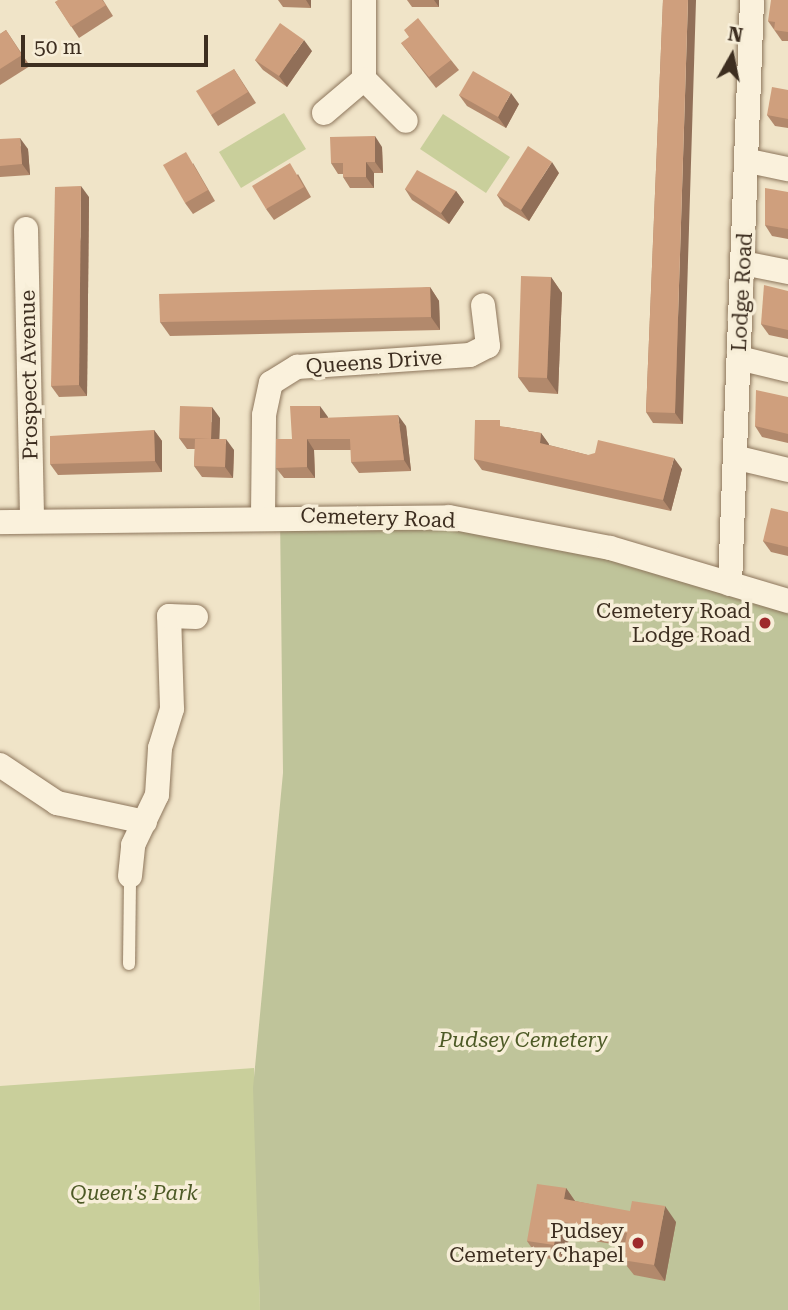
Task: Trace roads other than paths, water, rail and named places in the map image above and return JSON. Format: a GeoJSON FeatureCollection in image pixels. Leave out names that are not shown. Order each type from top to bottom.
{"type":"FeatureCollection","features":[{"type":"Feature","properties":{"kind":"street"},"geometry":{"type":"LineString","coordinates":[[364,0],[364,79],[406,121]]}},
{"type":"Feature","properties":{"kind":"street","name":"Lodge Road"},"geometry":{"type":"LineString","coordinates":[[730,584],[738,458],[752,0]]}},
{"type":"Feature","properties":{"kind":"street"},"geometry":{"type":"LineString","coordinates":[[324,113],[364,79]]}},
{"type":"Feature","properties":{"kind":"street"},"geometry":{"type":"LineString","coordinates":[[749,161],[788,169]]}},
{"type":"Feature","properties":{"kind":"street","name":"Prospect Avenue"},"geometry":{"type":"LineString","coordinates":[[26,229],[32,520]]}},
{"type":"Feature","properties":{"kind":"street"},"geometry":{"type":"LineString","coordinates":[[743,262],[788,272]]}},
{"type":"Feature","properties":{"kind":"street","name":"Queens Drive"},"geometry":{"type":"LineString","coordinates":[[263,516],[264,415],[271,383],[297,367],[470,355],[488,346],[482,305]]}},
{"type":"Feature","properties":{"kind":"street"},"geometry":{"type":"LineString","coordinates":[[739,358],[788,370]]}},
{"type":"Feature","properties":{"kind":"street"},"geometry":{"type":"LineString","coordinates":[[738,458],[788,470]]}},
{"type":"Feature","properties":{"kind":"street","name":"Cemetery Road"},"geometry":{"type":"LineString","coordinates":[[0,522],[263,516],[449,517],[610,548],[788,601]]}},
{"type":"Feature","properties":{"kind":"street"},"geometry":{"type":"LineString","coordinates":[[130,876],[133,845],[158,795],[160,748],[172,709],[169,616],[196,617]]}},
{"type":"Feature","properties":{"kind":"street"},"geometry":{"type":"LineString","coordinates":[[0,765],[57,803],[145,822]]}},
{"type":"Feature","properties":{"kind":"lane"},"geometry":{"type":"LineString","coordinates":[[129,964],[130,876]]}},
{"type":"Feature","properties":{"kind":"place","name":"Cemetery Road Lodge Road"},"geometry":{"type":"Point","coordinates":[765,623]}},
{"type":"Feature","properties":{"kind":"place","name":"Pudsey Cemetery Chapel"},"geometry":{"type":"Point","coordinates":[638,1243]}},
{"type":"Feature","properties":{"kind":"park label","name":"Pudsey Cemetery"},"geometry":{"type":"Point","coordinates":[523,1040]}},
{"type":"Feature","properties":{"kind":"park label","name":"Queen's Park"},"geometry":{"type":"Point","coordinates":[134,1193]}}]}
